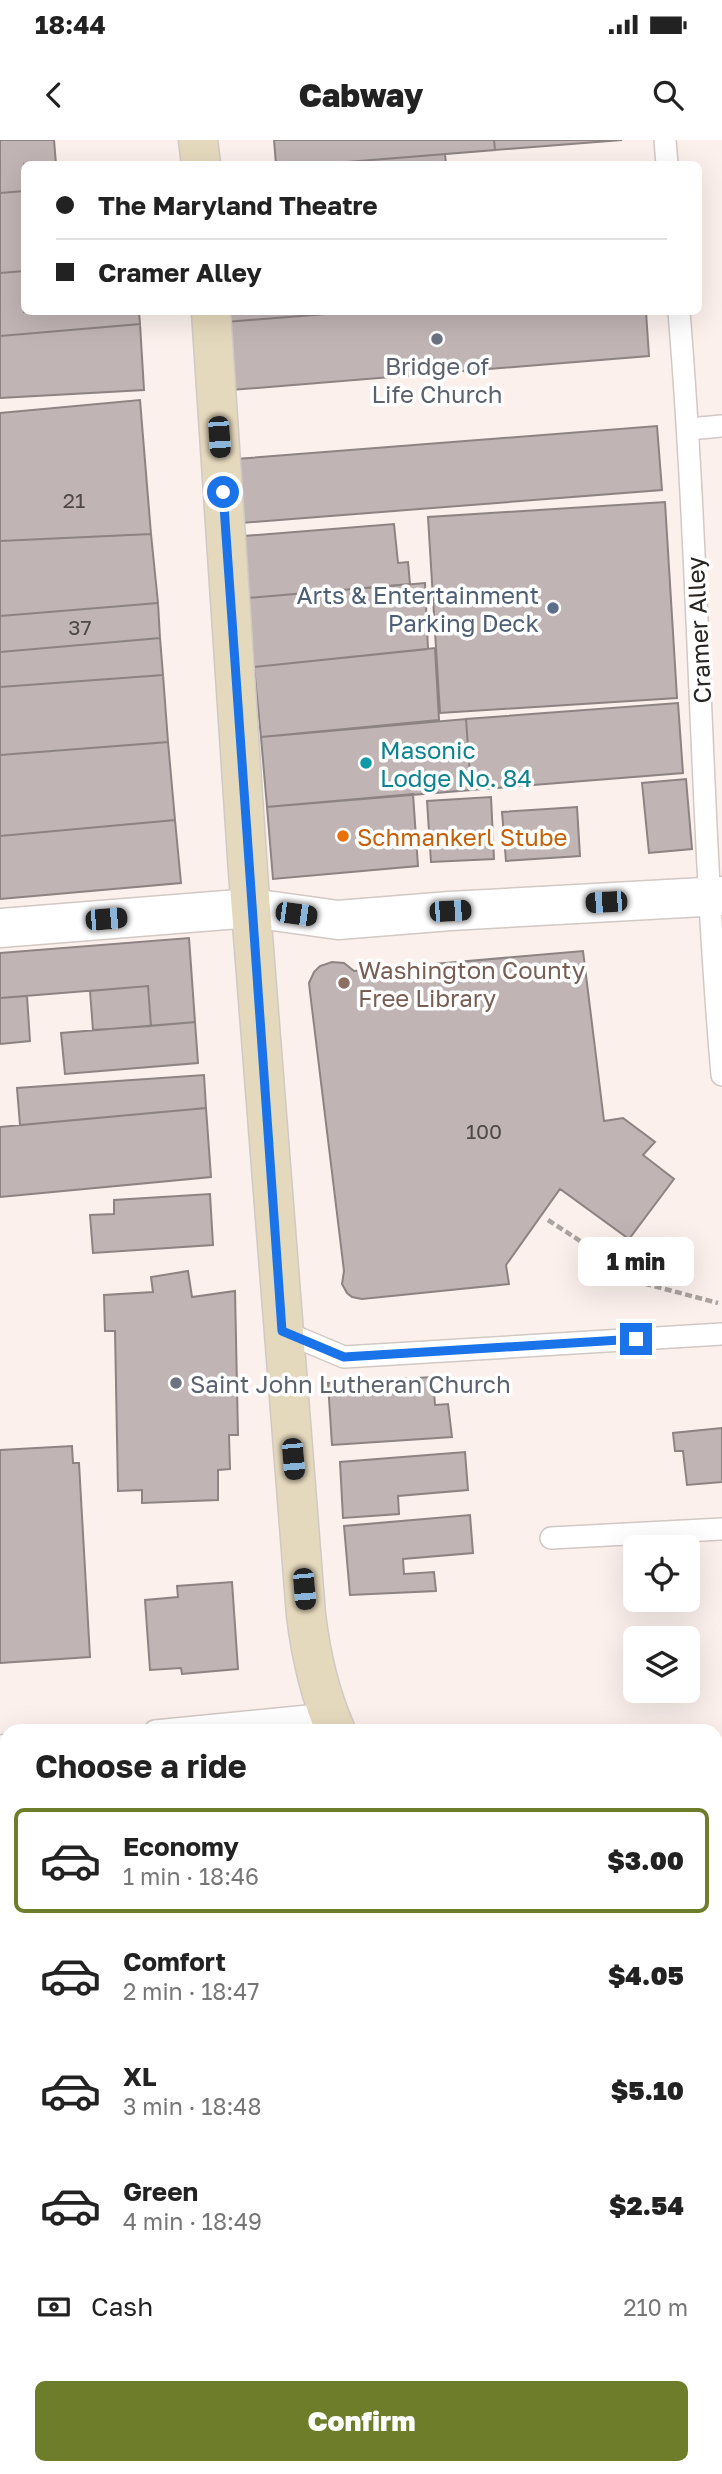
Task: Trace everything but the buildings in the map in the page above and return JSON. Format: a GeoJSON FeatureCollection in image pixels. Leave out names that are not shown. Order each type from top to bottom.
{"type":"FeatureCollection","features":[{"type":"Feature","properties":{"kind":"main road"},"geometry":{"type":"LineString","coordinates":[[198,140],[201,161]]}},
{"type":"Feature","properties":{"kind":"main road"},"geometry":{"type":"LineString","coordinates":[[211,315],[251,908],[306,1615],[312,1662],[332,1722]]}},
{"type":"Feature","properties":{"kind":"street"},"geometry":{"type":"LineString","coordinates":[[0,928],[251,908],[338,920],[716,896]]}},
{"type":"Feature","properties":{"kind":"lane"},"geometry":{"type":"LineString","coordinates":[[665,140],[667,161]]}},
{"type":"Feature","properties":{"kind":"lane","name":"Cramer Alley"},"geometry":{"type":"LineString","coordinates":[[679,315],[689,429],[716,896],[722,1075]]}},
{"type":"Feature","properties":{"kind":"lane"},"geometry":{"type":"LineString","coordinates":[[689,429],[722,426]]}},
{"type":"Feature","properties":{"kind":"lane"},"geometry":{"type":"LineString","coordinates":[[282,1331],[344,1357],[722,1334]]}},
{"type":"Feature","properties":{"kind":"lane"},"geometry":{"type":"LineString","coordinates":[[551,1538],[722,1529]]}},
{"type":"Feature","properties":{"kind":"lane"},"geometry":{"type":"LineString","coordinates":[[293,1724],[332,1722]]}},
{"type":"Feature","properties":{"kind":"path"},"geometry":{"type":"LineString","coordinates":[[548,1220],[646,1284],[722,1304]]}},
{"type":"Feature","properties":{"kind":"place","name":"Bridge of Life Church"},"geometry":{"type":"Point","coordinates":[437,339]}},
{"type":"Feature","properties":{"kind":"place","name":"Arts & Entertainment Parking Deck"},"geometry":{"type":"Point","coordinates":[553,608]}},
{"type":"Feature","properties":{"kind":"place","name":"Masonic Lodge No. 84"},"geometry":{"type":"Point","coordinates":[366,763]}},
{"type":"Feature","properties":{"kind":"place","name":"Schmankerl Stube"},"geometry":{"type":"Point","coordinates":[343,836]}},
{"type":"Feature","properties":{"kind":"place","name":"Washington County Free Library"},"geometry":{"type":"Point","coordinates":[344,983]}},
{"type":"Feature","properties":{"kind":"place","name":"Saint John Lutheran Church"},"geometry":{"type":"Point","coordinates":[176,1383]}},
{"type":"Feature","properties":{"kind":"route"},"geometry":{"type":"LineString","coordinates":[[223,492],[282,1331],[344,1357],[636,1339]]}}]}
